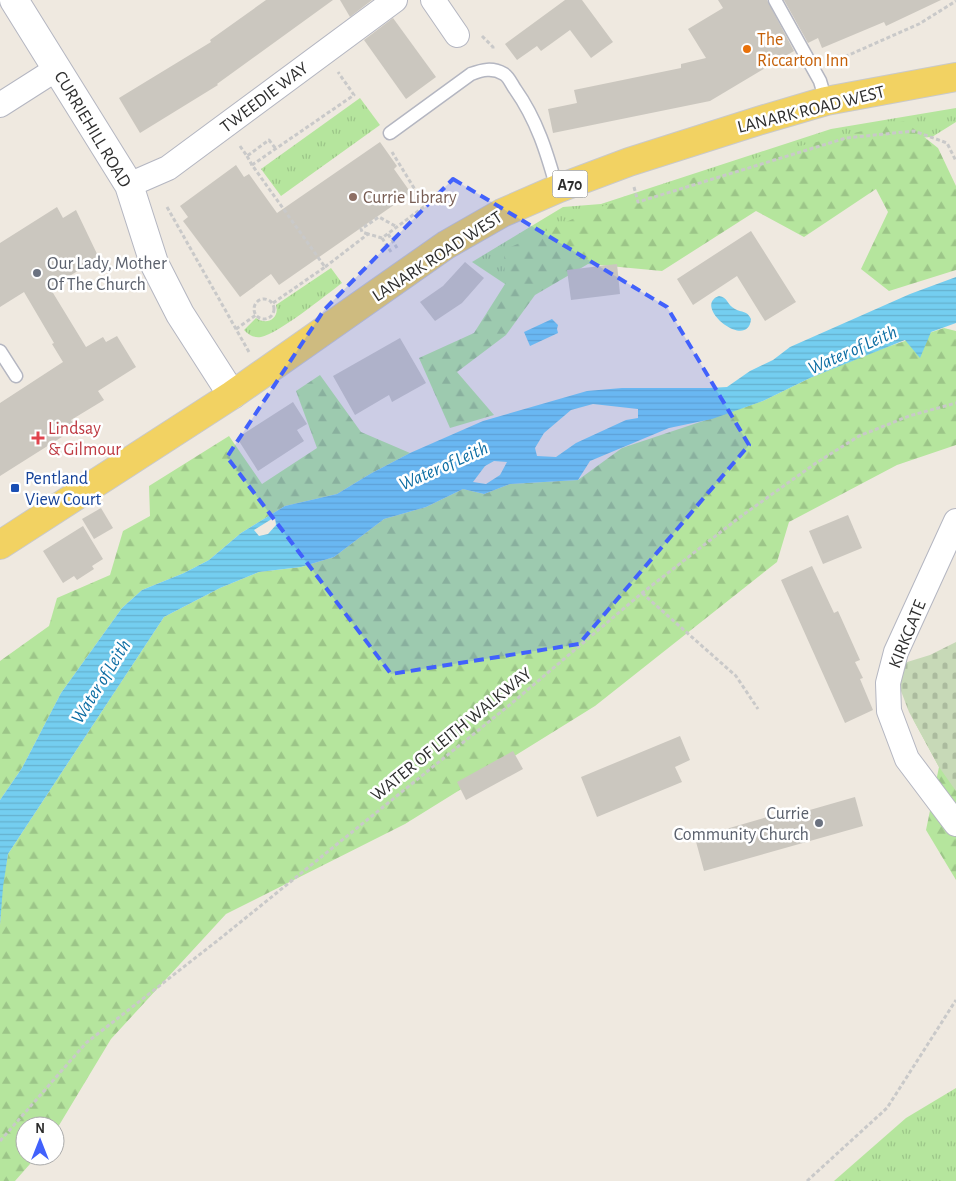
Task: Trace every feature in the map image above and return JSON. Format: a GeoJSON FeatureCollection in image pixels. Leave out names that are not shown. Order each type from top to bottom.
{"type":"FeatureCollection","features":[{"type":"Feature","properties":{"kind":"main road","name":"LANARK ROAD WEST"},"geometry":{"type":"LineString","coordinates":[[0,544],[232,396],[446,245],[502,213],[557,189],[628,162],[758,121],[826,101],[956,77]]}},
{"type":"Feature","properties":{"kind":"street","name":"CURRIEHILL ROAD"},"geometry":{"type":"LineString","coordinates":[[14,0],[58,68],[139,181],[154,263],[180,314],[232,396]]}},
{"type":"Feature","properties":{"kind":"street","name":"TWEEDIE WAY"},"geometry":{"type":"LineString","coordinates":[[139,181],[168,168],[395,0]]}},
{"type":"Feature","properties":{"kind":"street"},"geometry":{"type":"LineString","coordinates":[[433,0],[468,34]]}},
{"type":"Feature","properties":{"kind":"street"},"geometry":{"type":"LineString","coordinates":[[0,105],[58,68]]}},
{"type":"Feature","properties":{"kind":"street","name":"KIRKGATE"},"geometry":{"type":"LineString","coordinates":[[956,521],[896,652],[888,683],[889,712],[908,759],[956,824]]}},
{"type":"Feature","properties":{"kind":"lane"},"geometry":{"type":"LineString","coordinates":[[775,0],[820,81],[826,101]]}},
{"type":"Feature","properties":{"kind":"lane"},"geometry":{"type":"LineString","coordinates":[[390,132],[470,74],[485,69],[496,71],[505,75],[523,100],[535,123],[545,146],[557,189]]}},
{"type":"Feature","properties":{"kind":"lane"},"geometry":{"type":"LineString","coordinates":[[0,351],[16,376]]}},
{"type":"Feature","properties":{"kind":"path"},"geometry":{"type":"LineString","coordinates":[[814,71],[919,24],[956,1]]}},
{"type":"Feature","properties":{"kind":"path"},"geometry":{"type":"LineString","coordinates":[[468,34],[493,48]]}},
{"type":"Feature","properties":{"kind":"path"},"geometry":{"type":"LineString","coordinates":[[252,165],[354,95],[324,52]]}},
{"type":"Feature","properties":{"kind":"path"},"geometry":{"type":"LineString","coordinates":[[225,126],[325,267]]}},
{"type":"Feature","properties":{"kind":"path"},"geometry":{"type":"LineString","coordinates":[[628,162],[638,202],[846,138],[914,131],[947,143],[956,161]]}},
{"type":"Feature","properties":{"kind":"path"},"geometry":{"type":"LineString","coordinates":[[382,238],[425,206],[388,144],[390,132]]}},
{"type":"Feature","properties":{"kind":"path"},"geometry":{"type":"LineString","coordinates":[[247,156],[269,140],[276,149]]}},
{"type":"Feature","properties":{"kind":"path"},"geometry":{"type":"LineString","coordinates":[[139,181],[236,329],[262,374]]}},
{"type":"Feature","properties":{"kind":"path"},"geometry":{"type":"LineString","coordinates":[[392,252],[382,238],[362,232],[361,229],[379,217],[397,227]]}},
{"type":"Feature","properties":{"kind":"path"},"geometry":{"type":"LineString","coordinates":[[273,303],[368,234]]}},
{"type":"Feature","properties":{"kind":"path"},"geometry":{"type":"LineString","coordinates":[[388,234],[398,248]]}},
{"type":"Feature","properties":{"kind":"path"},"geometry":{"type":"LineString","coordinates":[[261,299],[268,299],[273,303],[275,310],[273,316],[268,319],[261,319],[256,315],[254,309],[256,303],[261,299]]}},
{"type":"Feature","properties":{"kind":"path"},"geometry":{"type":"LineString","coordinates":[[236,329],[256,315]]}},
{"type":"Feature","properties":{"kind":"path","name":"WATER OF LEITH WALKWAY"},"geometry":{"type":"LineString","coordinates":[[0,1141],[86,1044],[488,721],[642,593],[748,511],[816,463],[859,436],[909,416],[956,403]]}},
{"type":"Feature","properties":{"kind":"path"},"geometry":{"type":"LineString","coordinates":[[642,593],[736,676],[758,709]]}},
{"type":"Feature","properties":{"kind":"path"},"geometry":{"type":"LineString","coordinates":[[807,1181],[887,1108],[956,1000]]}},
{"type":"Feature","properties":{"kind":"highlighted area"},"geometry":{"type":"Polygon","coordinates":[[[453,179],[667,307],[749,445],[579,644],[391,674],[227,457],[324,310],[453,179]]]}},
{"type":"Feature","properties":{"kind":"green space"},"geometry":{"type":"Polygon","coordinates":[[[360,98],[380,125],[281,196],[261,169],[360,98]]]}},
{"type":"Feature","properties":{"kind":"green space"},"geometry":{"type":"Polygon","coordinates":[[[956,108],[956,122],[932,137],[847,142],[505,284],[472,262],[563,207],[601,204],[831,129],[956,108]]]}},
{"type":"Feature","properties":{"kind":"green space"},"geometry":{"type":"Polygon","coordinates":[[[904,121],[938,148],[956,186],[956,270],[889,291],[861,269],[888,212],[876,189],[804,237],[756,211],[662,271],[588,264],[535,295],[506,335],[457,372],[494,415],[450,428],[419,358],[474,333],[505,284],[504,250],[597,208],[775,152],[904,121]]]}},
{"type":"Feature","properties":{"kind":"green space"},"geometry":{"type":"Polygon","coordinates":[[[331,268],[342,283],[302,313],[279,329],[261,337],[251,336],[244,330],[256,318],[264,321],[272,319],[276,314],[276,305],[331,268]]]}},
{"type":"Feature","properties":{"kind":"green space"},"geometry":{"type":"Polygon","coordinates":[[[944,328],[956,331],[956,445],[897,465],[789,522],[777,562],[595,706],[405,824],[226,914],[111,1039],[65,1116],[15,1116],[15,1166],[28,1166],[15,1181],[0,1181],[0,925],[2,887],[8,854],[164,617],[220,588],[259,572],[301,567],[334,557],[384,519],[426,507],[463,489],[484,494],[510,484],[578,480],[622,448],[763,401],[810,378],[884,348],[944,328]]]}},
{"type":"Feature","properties":{"kind":"green space"},"geometry":{"type":"Polygon","coordinates":[[[320,375],[361,432],[410,453],[337,494],[285,506],[241,533],[209,560],[184,573],[142,590],[122,608],[61,693],[22,768],[0,800],[0,661],[49,626],[57,598],[110,575],[123,531],[150,516],[149,486],[229,436],[262,484],[317,448],[296,391],[320,375]]]}},
{"type":"Feature","properties":{"kind":"green space"},"geometry":{"type":"Polygon","coordinates":[[[956,642],[956,791],[939,767],[909,712],[901,691],[900,677],[904,663],[930,655],[956,642]]]}},
{"type":"Feature","properties":{"kind":"green space"},"geometry":{"type":"Polygon","coordinates":[[[933,711],[956,725],[956,880],[926,830],[939,767],[913,719],[933,711]]]}},
{"type":"Feature","properties":{"kind":"green space"},"geometry":{"type":"Polygon","coordinates":[[[956,1088],[956,1181],[834,1181],[906,1118],[956,1088]]]}},
{"type":"Feature","properties":{"kind":"water","name":"Water of Leith"},"geometry":{"type":"Polygon","coordinates":[[[956,277],[956,323],[931,332],[920,358],[905,340],[810,378],[763,401],[712,419],[669,428],[590,461],[578,480],[510,484],[484,494],[463,489],[426,507],[384,519],[334,557],[301,567],[259,572],[220,588],[164,617],[8,854],[0,925],[0,800],[22,768],[61,693],[122,608],[142,590],[184,573],[209,560],[241,533],[285,506],[337,494],[410,453],[483,421],[587,391],[622,388],[727,387],[750,371],[773,360],[790,347],[910,294],[956,277]],[[593,404],[571,410],[544,433],[535,448],[537,456],[556,457],[576,443],[626,420],[638,418],[638,409],[593,404]],[[494,461],[485,466],[473,482],[486,484],[500,475],[507,462],[494,461]],[[275,517],[254,530],[259,536],[268,534],[276,525],[275,517]]]}},
{"type":"Feature","properties":{"kind":"water"},"geometry":{"type":"Polygon","coordinates":[[[719,296],[724,298],[735,309],[748,314],[751,319],[748,328],[741,331],[723,324],[712,308],[712,301],[719,296]]]}},
{"type":"Feature","properties":{"kind":"water"},"geometry":{"type":"Polygon","coordinates":[[[552,319],[558,325],[558,333],[530,346],[524,332],[552,319]]]}},
{"type":"Feature","properties":{"kind":"building"},"geometry":{"type":"Polygon","coordinates":[[[266,0],[333,0],[218,85],[140,133],[119,98],[211,42],[210,40],[266,0]]]}},
{"type":"Feature","properties":{"kind":"building"},"geometry":{"type":"Polygon","coordinates":[[[340,0],[372,0],[350,17],[340,0]]]}},
{"type":"Feature","properties":{"kind":"building"},"geometry":{"type":"Polygon","coordinates":[[[565,0],[582,0],[613,42],[591,58],[570,30],[541,51],[537,46],[517,60],[505,44],[565,0]]]}},
{"type":"Feature","properties":{"kind":"building"},"geometry":{"type":"Polygon","coordinates":[[[718,0],[767,0],[794,51],[710,101],[553,133],[548,109],[577,103],[574,90],[681,68],[681,64],[706,58],[688,29],[723,8],[718,0]]]}},
{"type":"Feature","properties":{"kind":"building"},"geometry":{"type":"Polygon","coordinates":[[[784,0],[941,0],[886,26],[884,22],[822,48],[818,38],[808,43],[784,0]]]}},
{"type":"Feature","properties":{"kind":"building"},"geometry":{"type":"Polygon","coordinates":[[[393,18],[436,77],[406,99],[364,40],[393,18]]]}},
{"type":"Feature","properties":{"kind":"building"},"geometry":{"type":"Polygon","coordinates":[[[380,142],[397,166],[394,169],[411,193],[279,285],[271,274],[240,297],[183,221],[188,217],[180,206],[236,165],[244,177],[249,174],[277,213],[380,142]]]}},
{"type":"Feature","properties":{"kind":"building"},"geometry":{"type":"Polygon","coordinates":[[[57,207],[63,218],[76,210],[99,258],[50,288],[86,347],[103,337],[106,342],[117,336],[136,367],[98,391],[104,400],[71,420],[76,428],[0,476],[0,403],[63,362],[24,292],[0,307],[0,243],[57,207]]]}},
{"type":"Feature","properties":{"kind":"building"},"geometry":{"type":"Polygon","coordinates":[[[751,231],[796,302],[765,321],[737,276],[693,305],[677,279],[751,231]]]}},
{"type":"Feature","properties":{"kind":"building"},"geometry":{"type":"Polygon","coordinates":[[[465,262],[484,278],[462,303],[435,321],[420,302],[443,286],[465,262]]]}},
{"type":"Feature","properties":{"kind":"building"},"geometry":{"type":"Polygon","coordinates":[[[617,264],[620,294],[571,300],[567,270],[617,264]]]}},
{"type":"Feature","properties":{"kind":"building"},"geometry":{"type":"Polygon","coordinates":[[[400,338],[426,383],[392,402],[389,395],[355,415],[333,376],[400,338]]]}},
{"type":"Feature","properties":{"kind":"building"},"geometry":{"type":"Polygon","coordinates":[[[293,402],[307,424],[297,430],[304,441],[258,471],[237,438],[293,402]]]}},
{"type":"Feature","properties":{"kind":"building"},"geometry":{"type":"Polygon","coordinates":[[[101,508],[113,528],[94,539],[82,519],[101,508]]]}},
{"type":"Feature","properties":{"kind":"building"},"geometry":{"type":"Polygon","coordinates":[[[848,515],[862,548],[823,564],[809,531],[848,515]]]}},
{"type":"Feature","properties":{"kind":"building"},"geometry":{"type":"Polygon","coordinates":[[[83,526],[103,559],[92,566],[94,569],[77,580],[74,576],[63,583],[43,551],[83,526]]]}},
{"type":"Feature","properties":{"kind":"building"},"geometry":{"type":"Polygon","coordinates":[[[812,566],[834,613],[838,611],[860,660],[855,662],[863,678],[860,679],[873,710],[845,723],[781,580],[812,566]]]}},
{"type":"Feature","properties":{"kind":"building"},"geometry":{"type":"Polygon","coordinates":[[[680,736],[690,760],[675,767],[682,782],[597,817],[581,777],[680,736]]]}},
{"type":"Feature","properties":{"kind":"building"},"geometry":{"type":"Polygon","coordinates":[[[513,751],[523,769],[466,800],[457,782],[513,751]]]}},
{"type":"Feature","properties":{"kind":"building"},"geometry":{"type":"Polygon","coordinates":[[[855,797],[863,826],[704,871],[695,838],[774,815],[775,820],[855,797]]]}},
{"type":"Feature","properties":{"kind":"place","name":"The Riccarton Inn"},"geometry":{"type":"Point","coordinates":[747,49]}},
{"type":"Feature","properties":{"kind":"place","name":"Currie Library"},"geometry":{"type":"Point","coordinates":[353,197]}},
{"type":"Feature","properties":{"kind":"place","name":"Our Lady, Mother Of The Church"},"geometry":{"type":"Point","coordinates":[37,273]}},
{"type":"Feature","properties":{"kind":"place","name":"Lindsay & Gilmour"},"geometry":{"type":"Point","coordinates":[38,438]}},
{"type":"Feature","properties":{"kind":"place","name":"Pentland View Court"},"geometry":{"type":"Point","coordinates":[15,488]}},
{"type":"Feature","properties":{"kind":"place","name":"Currie Community Church"},"geometry":{"type":"Point","coordinates":[819,823]}}]}
